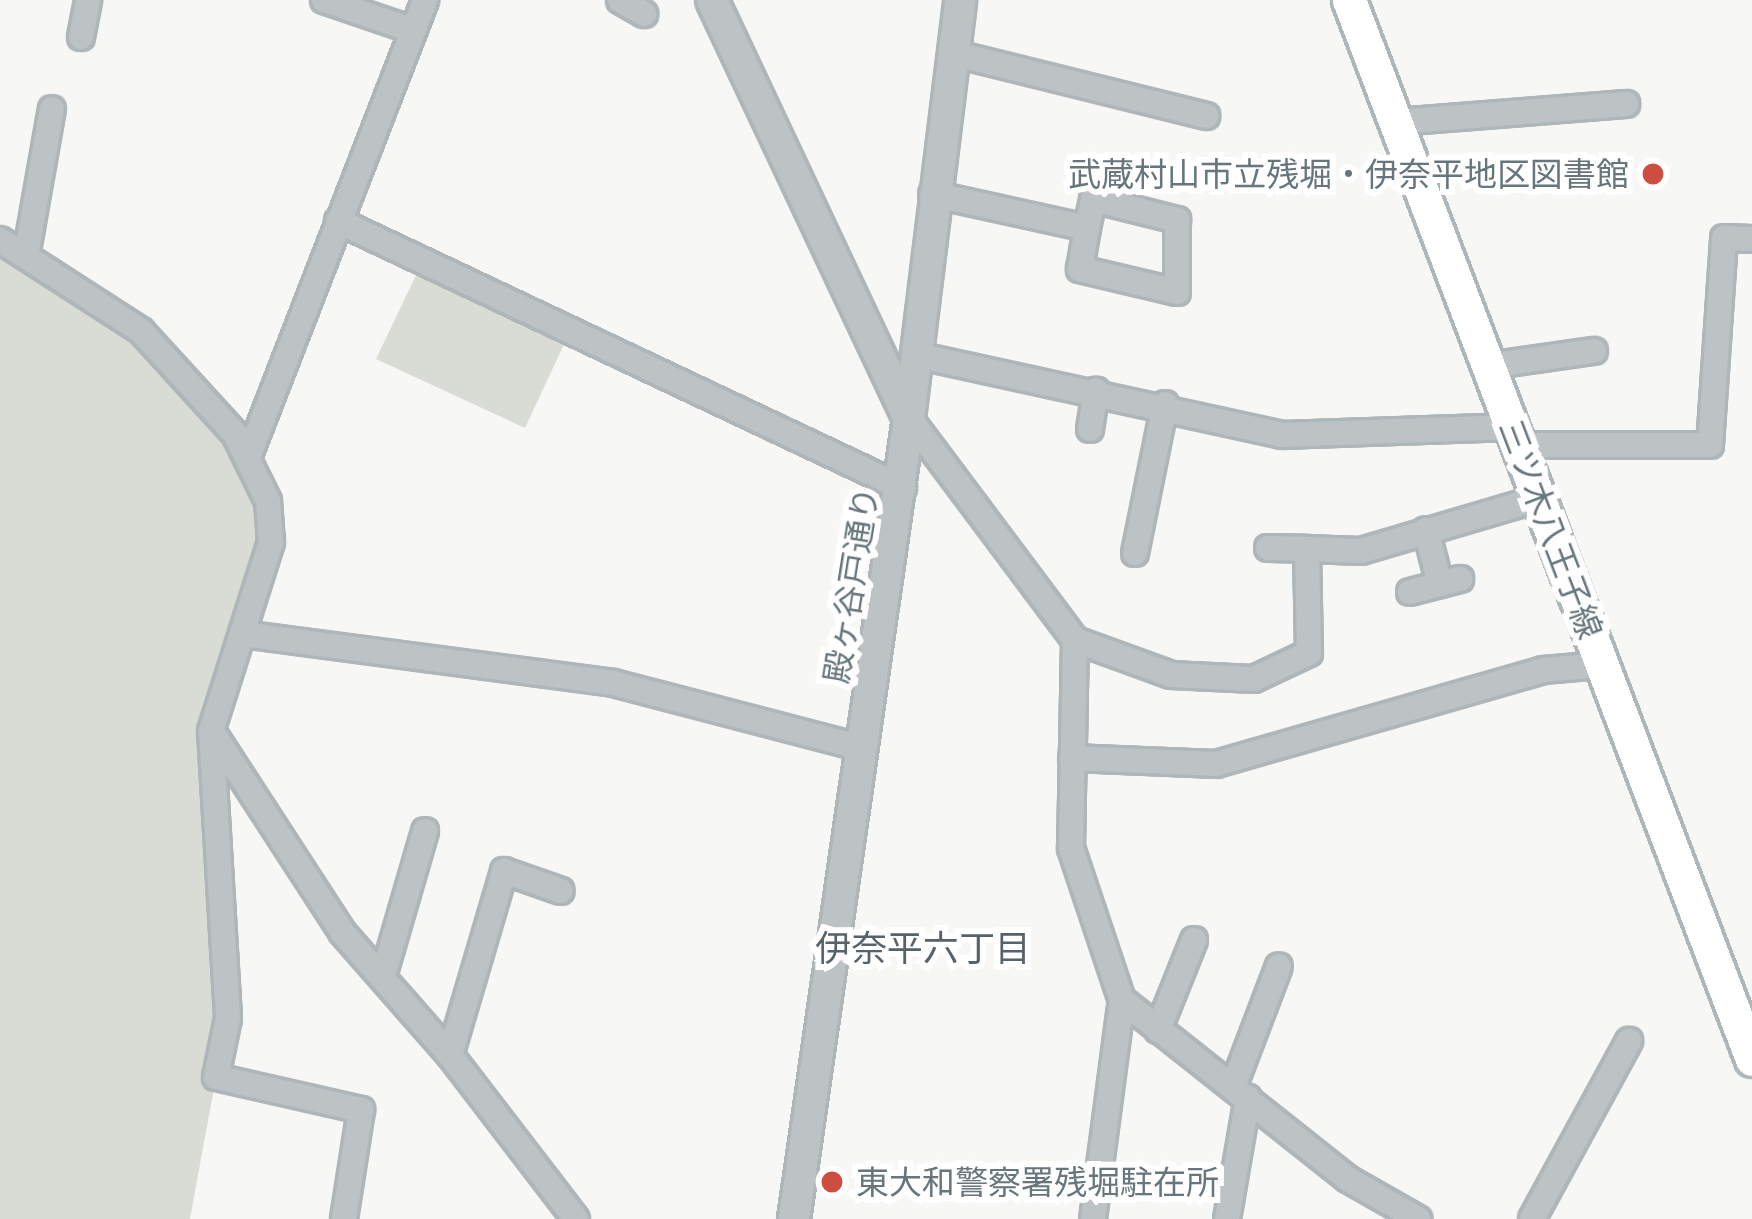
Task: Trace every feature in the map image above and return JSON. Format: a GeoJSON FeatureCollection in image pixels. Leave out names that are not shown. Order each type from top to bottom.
{"type":"FeatureCollection","features":[{"type":"Feature","properties":{"kind":"main road","name":"三ツ木八王子線"},"geometry":{"type":"LineString","coordinates":[[1349,0],[1752,1059]]}},
{"type":"Feature","properties":{"kind":"street"},"geometry":{"type":"LineString","coordinates":[[81,37],[88,0]]}},
{"type":"Feature","properties":{"kind":"street"},"geometry":{"type":"LineString","coordinates":[[324,0],[412,30]]}},
{"type":"Feature","properties":{"kind":"street"},"geometry":{"type":"LineString","coordinates":[[248,458],[425,0]]}},
{"type":"Feature","properties":{"kind":"street"},"geometry":{"type":"LineString","coordinates":[[620,0],[644,14]]}},
{"type":"Feature","properties":{"kind":"street"},"geometry":{"type":"LineString","coordinates":[[712,0],[909,418],[1075,640],[1171,675],[1254,680],[1310,653],[1307,550]]}},
{"type":"Feature","properties":{"kind":"street","name":"殿ヶ谷戸通り"},"geometry":{"type":"LineString","coordinates":[[794,1219],[903,488],[932,194],[960,0]]}},
{"type":"Feature","properties":{"kind":"street"},"geometry":{"type":"LineString","coordinates":[[952,53],[1206,116]]}},
{"type":"Feature","properties":{"kind":"street"},"geometry":{"type":"LineString","coordinates":[[1396,122],[1626,104]]}},
{"type":"Feature","properties":{"kind":"street"},"geometry":{"type":"LineString","coordinates":[[26,256],[52,109]]}},
{"type":"Feature","properties":{"kind":"street"},"geometry":{"type":"LineString","coordinates":[[932,194],[1087,228]]}},
{"type":"Feature","properties":{"kind":"street"},"geometry":{"type":"LineString","coordinates":[[1093,199],[1177,220],[1177,292],[1080,269],[1087,228],[1093,199]]}},
{"type":"Feature","properties":{"kind":"street"},"geometry":{"type":"LineString","coordinates":[[338,220],[903,488]]}},
{"type":"Feature","properties":{"kind":"street"},"geometry":{"type":"LineString","coordinates":[[916,355],[1165,404],[1282,436],[1516,436],[1710,445],[1724,238],[1752,239]]}},
{"type":"Feature","properties":{"kind":"street"},"geometry":{"type":"LineString","coordinates":[[0,240],[141,331],[248,458],[273,531],[211,731],[228,1018],[216,1077],[361,1110],[344,1219]]}},
{"type":"Feature","properties":{"kind":"street"},"geometry":{"type":"LineString","coordinates":[[1488,366],[1594,352]]}},
{"type":"Feature","properties":{"kind":"street"},"geometry":{"type":"LineString","coordinates":[[1090,429],[1096,390]]}},
{"type":"Feature","properties":{"kind":"street"},"geometry":{"type":"LineString","coordinates":[[1135,553],[1165,404]]}},
{"type":"Feature","properties":{"kind":"street"},"geometry":{"type":"LineString","coordinates":[[1268,548],[1361,550],[1540,498]]}},
{"type":"Feature","properties":{"kind":"street"},"geometry":{"type":"LineString","coordinates":[[1410,592],[1450,582],[1426,530]]}},
{"type":"Feature","properties":{"kind":"street"},"geometry":{"type":"LineString","coordinates":[[242,634],[614,682],[862,748]]}},
{"type":"Feature","properties":{"kind":"street"},"geometry":{"type":"LineString","coordinates":[[1075,640],[1071,848],[1122,1000],[1094,1219]]}},
{"type":"Feature","properties":{"kind":"street"},"geometry":{"type":"LineString","coordinates":[[1072,758],[1216,764],[1543,670],[1602,665]]}},
{"type":"Feature","properties":{"kind":"street"},"geometry":{"type":"LineString","coordinates":[[211,731],[342,932],[450,1055],[576,1219]]}},
{"type":"Feature","properties":{"kind":"street"},"geometry":{"type":"LineString","coordinates":[[382,976],[425,831]]}},
{"type":"Feature","properties":{"kind":"street"},"geometry":{"type":"LineString","coordinates":[[450,1055],[504,871],[561,891]]}},
{"type":"Feature","properties":{"kind":"street"},"geometry":{"type":"LineString","coordinates":[[1158,1030],[1193,940]]}},
{"type":"Feature","properties":{"kind":"street"},"geometry":{"type":"LineString","coordinates":[[1227,1219],[1240,1092],[1279,966]]}},
{"type":"Feature","properties":{"kind":"street"},"geometry":{"type":"LineString","coordinates":[[1122,1000],[1348,1179],[1418,1219]]}},
{"type":"Feature","properties":{"kind":"street"},"geometry":{"type":"LineString","coordinates":[[1532,1219],[1629,1041]]}},
{"type":"Feature","properties":{"kind":"shaded area"},"geometry":{"type":"Polygon","coordinates":[[[0,241],[209,402],[271,542],[211,731],[216,1077],[190,1219],[0,1219],[0,241]]]}},
{"type":"Feature","properties":{"kind":"shaded area"},"geometry":{"type":"Polygon","coordinates":[[[418,271],[566,340],[525,428],[376,359],[418,271]]]}},
{"type":"Feature","properties":{"kind":"place","name":"武蔵村山市立残堀・伊奈平地区図書館"},"geometry":{"type":"Point","coordinates":[1653,174]}},
{"type":"Feature","properties":{"kind":"place","name":"東大和警察署残堀駐在所"},"geometry":{"type":"Point","coordinates":[832,1182]}},
{"type":"Feature","properties":{"kind":"district","name":"伊奈平六丁目"},"geometry":{"type":"Point","coordinates":[923,948]}}]}
